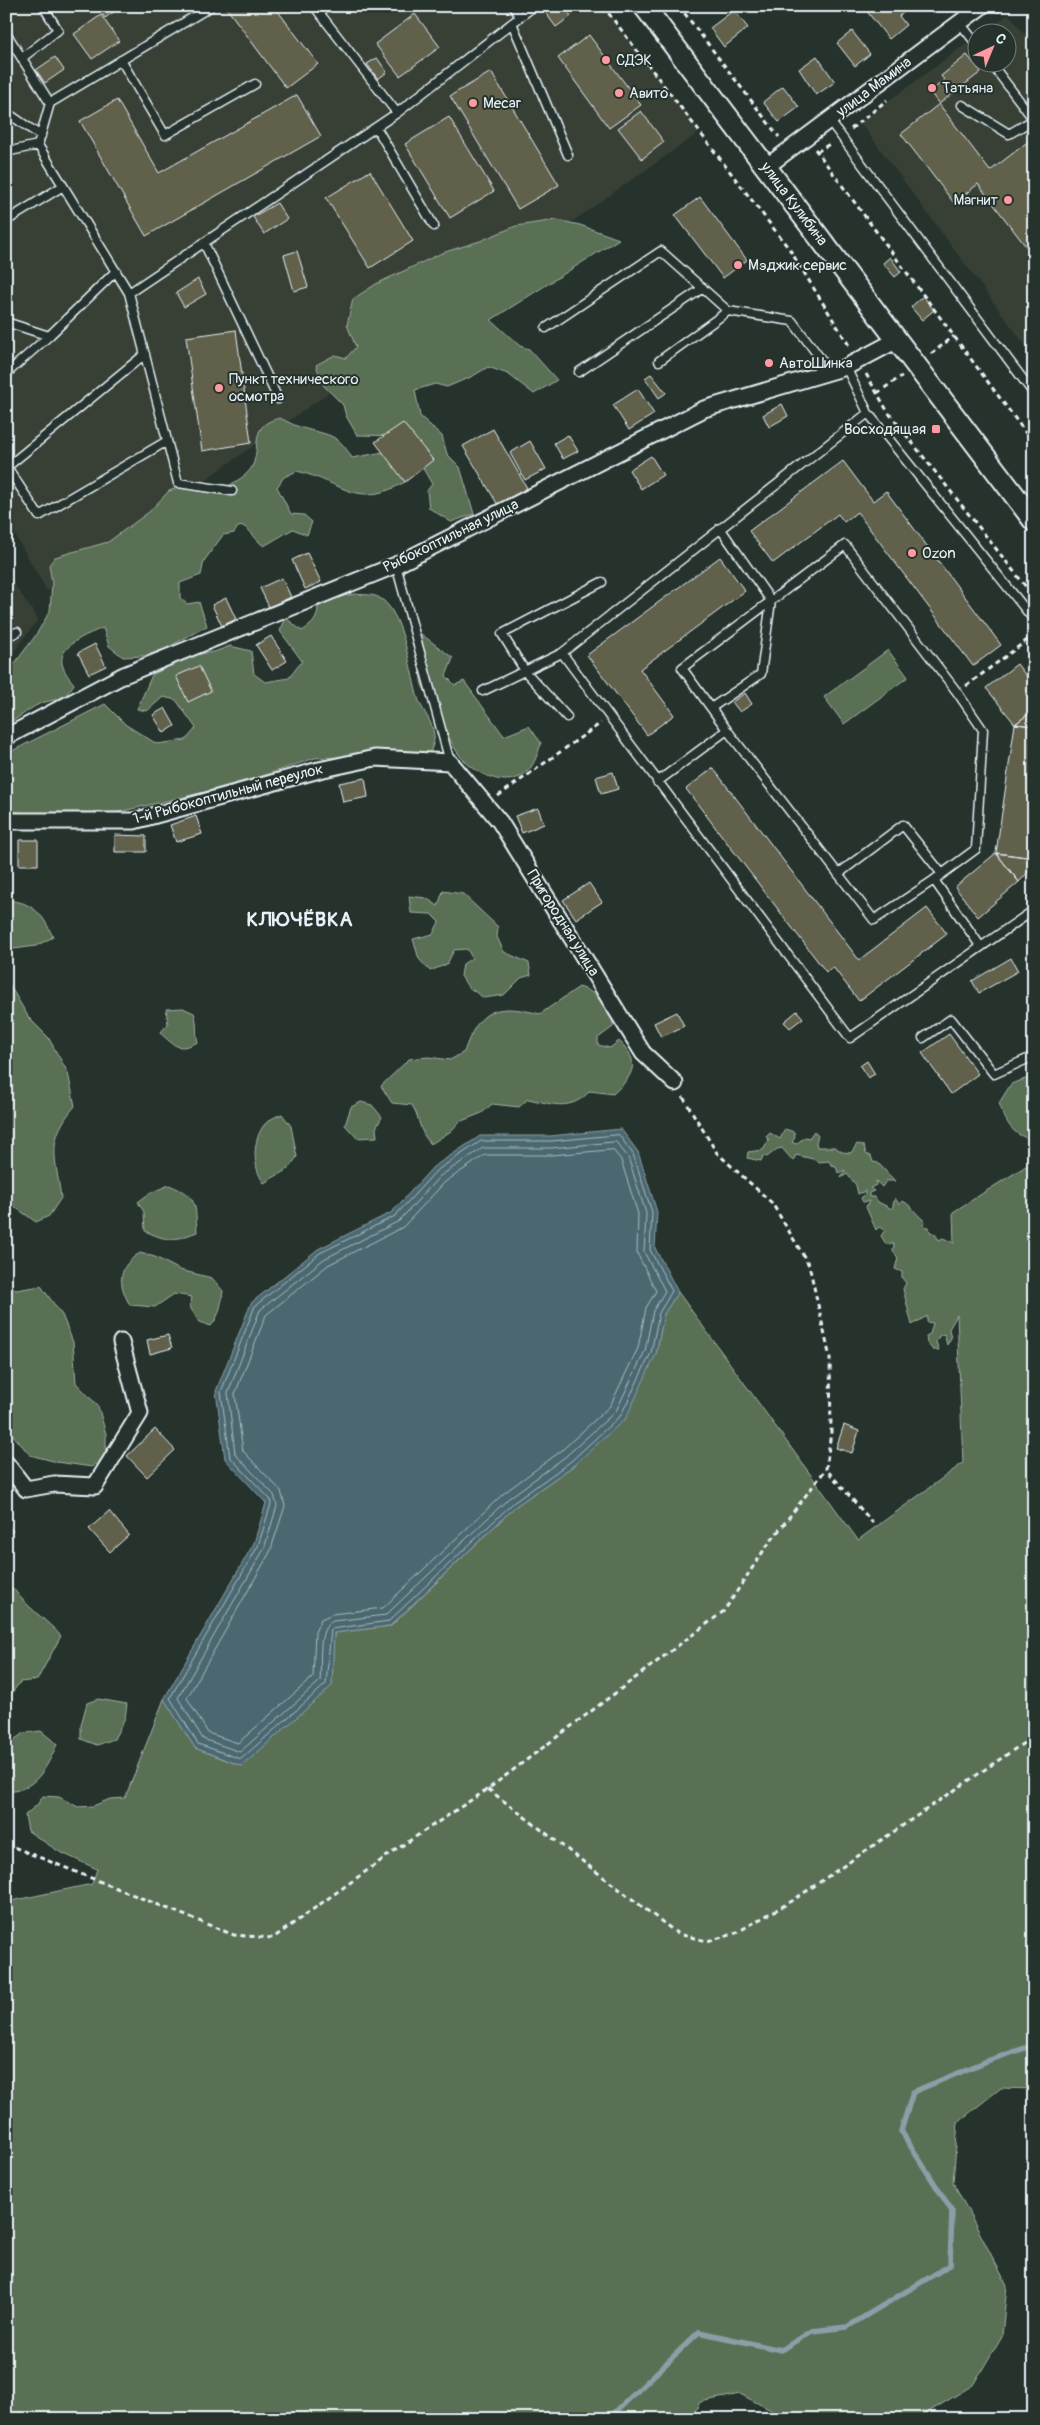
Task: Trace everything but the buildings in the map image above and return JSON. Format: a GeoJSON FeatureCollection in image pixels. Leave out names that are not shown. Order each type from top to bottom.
{"type":"FeatureCollection","features":[{"type":"Feature","properties":{"kind":"main road","name":"улица Кулибина"},"geometry":{"type":"LineString","coordinates":[[644,6],[1034,521]]}},
{"type":"Feature","properties":{"kind":"street","name":"улица Мамина"},"geometry":{"type":"LineString","coordinates":[[766,167],[982,6]]}},
{"type":"Feature","properties":{"kind":"street","name":"Рыбокоптильная улица"},"geometry":{"type":"LineString","coordinates":[[6,738],[124,676],[396,565],[704,409],[852,364],[896,340]]}},
{"type":"Feature","properties":{"kind":"street","name":"1-й Рыбокоптильный переулок"},"geometry":{"type":"LineString","coordinates":[[6,821],[134,821],[319,770],[376,758],[450,762]]}},
{"type":"Feature","properties":{"kind":"street","name":"Пригородная улица"},"geometry":{"type":"LineString","coordinates":[[450,762],[500,822],[643,1053],[675,1083]]}},
{"type":"Feature","properties":{"kind":"street"},"geometry":{"type":"LineString","coordinates":[[6,1463],[26,1488],[54,1484],[96,1486],[140,1413],[121,1342]]}},
{"type":"Feature","properties":{"kind":"lane"},"geometry":{"type":"LineString","coordinates":[[22,58],[58,30],[43,6]]}},
{"type":"Feature","properties":{"kind":"lane"},"geometry":{"type":"LineString","coordinates":[[314,6],[397,113]]}},
{"type":"Feature","properties":{"kind":"lane"},"geometry":{"type":"LineString","coordinates":[[513,6],[520,16]]}},
{"type":"Feature","properties":{"kind":"lane"},"geometry":{"type":"LineString","coordinates":[[130,293],[397,113],[534,6]]}},
{"type":"Feature","properties":{"kind":"lane"},"geometry":{"type":"LineString","coordinates":[[210,7],[50,103],[38,145],[130,293],[178,482],[232,491]]}},
{"type":"Feature","properties":{"kind":"lane"},"geometry":{"type":"LineString","coordinates":[[512,23],[568,154]]}},
{"type":"Feature","properties":{"kind":"lane"},"geometry":{"type":"LineString","coordinates":[[960,23],[968,33]]}},
{"type":"Feature","properties":{"kind":"lane"},"geometry":{"type":"LineString","coordinates":[[6,33],[50,103]]}},
{"type":"Feature","properties":{"kind":"lane"},"geometry":{"type":"LineString","coordinates":[[121,60],[164,135],[255,84]]}},
{"type":"Feature","properties":{"kind":"lane"},"geometry":{"type":"LineString","coordinates":[[962,105],[1009,134],[1033,120],[997,72]]}},
{"type":"Feature","properties":{"kind":"lane"},"geometry":{"type":"LineString","coordinates":[[6,112],[41,136]]}},
{"type":"Feature","properties":{"kind":"lane"},"geometry":{"type":"LineString","coordinates":[[829,120],[1034,394]]}},
{"type":"Feature","properties":{"kind":"lane"},"geometry":{"type":"LineString","coordinates":[[376,127],[434,226]]}},
{"type":"Feature","properties":{"kind":"lane"},"geometry":{"type":"LineString","coordinates":[[6,152],[38,145]]}},
{"type":"Feature","properties":{"kind":"lane"},"geometry":{"type":"LineString","coordinates":[[6,221],[63,186]]}},
{"type":"Feature","properties":{"kind":"lane"},"geometry":{"type":"LineString","coordinates":[[204,243],[278,399]]}},
{"type":"Feature","properties":{"kind":"lane"},"geometry":{"type":"LineString","coordinates":[[546,328],[660,251],[728,311],[792,321],[830,371]]}},
{"type":"Feature","properties":{"kind":"lane"},"geometry":{"type":"LineString","coordinates":[[6,374],[49,336],[116,271]]}},
{"type":"Feature","properties":{"kind":"lane"},"geometry":{"type":"LineString","coordinates":[[579,372],[703,288]]}},
{"type":"Feature","properties":{"kind":"lane"},"geometry":{"type":"LineString","coordinates":[[659,361],[728,311]]}},
{"type":"Feature","properties":{"kind":"lane"},"geometry":{"type":"LineString","coordinates":[[6,322],[49,336]]}},
{"type":"Feature","properties":{"kind":"lane"},"geometry":{"type":"LineString","coordinates":[[145,354],[7,467],[39,516],[167,440]]}},
{"type":"Feature","properties":{"kind":"lane"},"geometry":{"type":"LineString","coordinates":[[852,364],[868,414],[1034,620]]}},
{"type":"Feature","properties":{"kind":"lane"},"geometry":{"type":"LineString","coordinates":[[483,691],[562,653],[868,414]]}},
{"type":"Feature","properties":{"kind":"lane"},"geometry":{"type":"LineString","coordinates":[[711,708],[761,674],[772,601],[720,528]]}},
{"type":"Feature","properties":{"kind":"lane"},"geometry":{"type":"LineString","coordinates":[[845,545],[957,692],[983,730],[976,849],[874,920],[727,730],[682,668],[772,601],[845,545]]}},
{"type":"Feature","properties":{"kind":"lane"},"geometry":{"type":"LineString","coordinates":[[396,565],[450,762]]}},
{"type":"Feature","properties":{"kind":"lane"},"geometry":{"type":"LineString","coordinates":[[567,717],[525,671],[502,634],[602,582]]}},
{"type":"Feature","properties":{"kind":"lane"},"geometry":{"type":"LineString","coordinates":[[6,637],[17,632]]}},
{"type":"Feature","properties":{"kind":"lane"},"geometry":{"type":"LineString","coordinates":[[562,653],[850,1038],[1034,910]]}},
{"type":"Feature","properties":{"kind":"lane"},"geometry":{"type":"LineString","coordinates":[[657,782],[727,730]]}},
{"type":"Feature","properties":{"kind":"lane"},"geometry":{"type":"LineString","coordinates":[[838,874],[903,825],[942,874]]}},
{"type":"Feature","properties":{"kind":"lane"},"geometry":{"type":"LineString","coordinates":[[934,880],[981,947]]}},
{"type":"Feature","properties":{"kind":"lane"},"geometry":{"type":"LineString","coordinates":[[923,1038],[950,1019],[994,1074],[1034,1056]]}},
{"type":"Feature","properties":{"kind":"path"},"geometry":{"type":"LineString","coordinates":[[603,6],[790,250],[852,364],[1028,589]]}},
{"type":"Feature","properties":{"kind":"path"},"geometry":{"type":"LineString","coordinates":[[679,6],[789,150]]}},
{"type":"Feature","properties":{"kind":"path"},"geometry":{"type":"LineString","coordinates":[[806,137],[1034,444]]}},
{"type":"Feature","properties":{"kind":"path"},"geometry":{"type":"LineString","coordinates":[[957,692],[1034,635]]}},
{"type":"Feature","properties":{"kind":"path"},"geometry":{"type":"LineString","coordinates":[[485,805],[538,770],[609,717]]}},
{"type":"Feature","properties":{"kind":"path"},"geometry":{"type":"LineString","coordinates":[[6,1844],[234,1935],[273,1938],[397,1849],[488,1789],[724,1611],[764,1550],[826,1469],[831,1432],[830,1358],[809,1265],[772,1203],[717,1153],[675,1083]]}},
{"type":"Feature","properties":{"kind":"path"},"geometry":{"type":"LineString","coordinates":[[826,1469],[873,1523]]}},
{"type":"Feature","properties":{"kind":"path"},"geometry":{"type":"LineString","coordinates":[[488,1789],[637,1905],[678,1934],[706,1941],[734,1934],[792,1901],[1034,1736]]}},
{"type":"Feature","properties":{"kind":"shaded area"},"geometry":{"type":"Polygon","coordinates":[[[6,6],[603,6],[701,131],[47,591],[6,519],[6,6]]]}},
{"type":"Feature","properties":{"kind":"shaded area"},"geometry":{"type":"Polygon","coordinates":[[[1009,14],[1015,22],[997,22],[1009,14]]]}},
{"type":"Feature","properties":{"kind":"shaded area"},"geometry":{"type":"Polygon","coordinates":[[[1018,26],[1024,34],[1034,28],[1034,357],[860,122],[968,43],[968,72],[1018,72],[1018,26]]]}},
{"type":"Feature","properties":{"kind":"shaded area"},"geometry":{"type":"Polygon","coordinates":[[[6,572],[38,619],[6,662],[6,572]]]}},
{"type":"Feature","properties":{"kind":"green space"},"geometry":{"type":"Polygon","coordinates":[[[556,220],[580,225],[619,239],[491,320],[520,346],[529,349],[557,380],[534,394],[508,374],[488,367],[473,376],[447,387],[435,384],[415,390],[420,416],[442,436],[447,454],[460,467],[474,514],[451,522],[429,508],[427,491],[432,484],[404,436],[357,435],[346,416],[343,405],[324,386],[316,365],[335,355],[346,358],[356,347],[347,325],[353,299],[376,284],[442,253],[480,241],[516,226],[556,220]]]}},
{"type":"Feature","properties":{"kind":"green space"},"geometry":{"type":"Polygon","coordinates":[[[280,418],[299,427],[333,437],[343,445],[352,458],[394,450],[405,482],[374,494],[362,494],[297,471],[284,477],[277,487],[291,514],[304,515],[312,522],[307,535],[293,529],[264,546],[243,526],[238,527],[234,533],[223,535],[204,561],[201,575],[180,583],[180,598],[187,604],[199,602],[207,626],[165,649],[144,656],[123,657],[109,646],[103,628],[82,637],[68,647],[62,660],[66,674],[74,684],[68,693],[59,699],[45,702],[30,709],[6,724],[6,675],[36,635],[50,611],[52,582],[49,565],[55,557],[108,542],[149,512],[169,491],[191,483],[217,492],[236,481],[252,467],[260,431],[270,421],[280,418]]]}},
{"type":"Feature","properties":{"kind":"green space"},"geometry":{"type":"Polygon","coordinates":[[[355,594],[378,597],[387,604],[395,615],[405,644],[419,701],[433,731],[434,740],[430,754],[370,752],[341,757],[315,758],[239,784],[110,814],[47,816],[6,810],[6,755],[14,750],[105,704],[126,725],[157,744],[186,740],[196,728],[176,700],[163,697],[147,711],[137,709],[152,675],[190,655],[214,652],[230,646],[251,651],[254,674],[265,682],[289,678],[302,661],[280,631],[286,618],[302,631],[314,621],[318,607],[338,597],[355,594]]]}},
{"type":"Feature","properties":{"kind":"green space"},"geometry":{"type":"Polygon","coordinates":[[[417,631],[453,658],[446,676],[455,685],[464,681],[504,736],[529,726],[541,743],[528,771],[520,777],[511,780],[492,778],[466,763],[456,751],[435,705],[422,685],[417,631]]]}},
{"type":"Feature","properties":{"kind":"green space"},"geometry":{"type":"Polygon","coordinates":[[[888,650],[908,677],[844,724],[824,697],[888,650]]]}},
{"type":"Feature","properties":{"kind":"green space"},"geometry":{"type":"Polygon","coordinates":[[[443,891],[463,894],[498,927],[497,937],[504,952],[529,963],[531,975],[521,978],[504,995],[484,998],[468,987],[461,976],[463,964],[472,958],[467,949],[454,950],[447,964],[430,971],[419,959],[413,939],[433,934],[439,922],[431,914],[411,913],[409,896],[426,898],[438,906],[443,891]]]}},
{"type":"Feature","properties":{"kind":"green space"},"geometry":{"type":"Polygon","coordinates":[[[6,898],[23,903],[35,910],[45,922],[53,937],[36,946],[6,950],[6,898]]]}},
{"type":"Feature","properties":{"kind":"green space"},"geometry":{"type":"Polygon","coordinates":[[[6,979],[29,1018],[48,1037],[68,1073],[75,1106],[59,1129],[56,1140],[55,1160],[61,1198],[49,1216],[36,1222],[15,1207],[6,1191],[6,979]]]}},
{"type":"Feature","properties":{"kind":"green space"},"geometry":{"type":"Polygon","coordinates":[[[579,987],[598,997],[610,1013],[613,1027],[598,1038],[598,1045],[610,1048],[619,1041],[631,1056],[632,1069],[630,1075],[613,1094],[590,1091],[583,1098],[575,1102],[561,1105],[528,1099],[519,1107],[492,1104],[482,1113],[459,1122],[451,1131],[431,1144],[424,1135],[412,1105],[392,1103],[381,1086],[409,1059],[428,1057],[450,1060],[464,1052],[476,1026],[491,1012],[512,1009],[540,1014],[579,987]]]}},
{"type":"Feature","properties":{"kind":"green space"},"geometry":{"type":"Polygon","coordinates":[[[183,1008],[194,1013],[198,1042],[186,1047],[173,1044],[160,1033],[168,1024],[166,1009],[183,1008]]]}},
{"type":"Feature","properties":{"kind":"green space"},"geometry":{"type":"Polygon","coordinates":[[[1034,1076],[1034,1139],[1026,1138],[1015,1132],[1007,1122],[999,1103],[1011,1084],[1034,1076]]]}},
{"type":"Feature","properties":{"kind":"green space"},"geometry":{"type":"Polygon","coordinates":[[[361,1102],[372,1105],[382,1117],[376,1128],[377,1137],[357,1138],[345,1125],[351,1107],[361,1102]]]}},
{"type":"Feature","properties":{"kind":"green space"},"geometry":{"type":"Polygon","coordinates":[[[282,1114],[291,1126],[297,1157],[288,1169],[264,1183],[257,1170],[255,1154],[258,1137],[267,1122],[282,1114]]]}},
{"type":"Feature","properties":{"kind":"green space"},"geometry":{"type":"Polygon","coordinates":[[[785,1129],[794,1132],[795,1137],[792,1142],[796,1144],[805,1137],[809,1138],[814,1131],[818,1136],[817,1147],[835,1147],[842,1152],[851,1153],[857,1144],[864,1146],[866,1154],[871,1156],[873,1162],[878,1163],[895,1181],[886,1181],[882,1187],[876,1181],[876,1185],[870,1188],[874,1191],[869,1193],[869,1197],[875,1197],[878,1202],[892,1209],[895,1198],[899,1204],[902,1201],[905,1202],[925,1221],[924,1226],[929,1227],[930,1232],[935,1234],[939,1240],[943,1238],[954,1243],[953,1212],[1034,1161],[1034,2089],[1001,2088],[958,2122],[953,2182],[1007,2285],[1002,2336],[973,2385],[917,2419],[788,2419],[740,2394],[700,2402],[691,2419],[6,2419],[6,1902],[92,1884],[97,1869],[58,1851],[28,1831],[25,1815],[37,1805],[43,1796],[59,1797],[78,1807],[93,1806],[110,1799],[125,1798],[164,1699],[195,1748],[242,1766],[331,1686],[334,1633],[391,1626],[516,1506],[573,1466],[656,1354],[664,1314],[678,1292],[858,1540],[963,1463],[957,1315],[949,1329],[951,1338],[947,1345],[944,1334],[939,1336],[936,1342],[939,1350],[933,1350],[927,1343],[926,1336],[930,1334],[933,1323],[927,1322],[927,1316],[912,1325],[903,1289],[906,1283],[902,1278],[902,1272],[895,1269],[898,1258],[893,1251],[894,1244],[886,1244],[881,1236],[885,1230],[879,1227],[876,1230],[866,1207],[869,1201],[863,1202],[861,1198],[865,1191],[858,1194],[856,1185],[847,1174],[841,1178],[845,1170],[838,1173],[836,1166],[831,1165],[829,1161],[819,1162],[796,1155],[793,1161],[782,1148],[777,1149],[767,1157],[763,1156],[761,1161],[747,1158],[748,1152],[763,1150],[769,1140],[766,1137],[770,1133],[780,1139],[785,1129]]]}},
{"type":"Feature","properties":{"kind":"green space"},"geometry":{"type":"Polygon","coordinates":[[[169,1185],[186,1193],[191,1198],[195,1208],[197,1232],[176,1239],[166,1239],[145,1231],[144,1212],[138,1202],[150,1193],[169,1185]]]}},
{"type":"Feature","properties":{"kind":"green space"},"geometry":{"type":"Polygon","coordinates":[[[140,1253],[155,1257],[180,1270],[212,1278],[223,1291],[218,1314],[211,1326],[199,1322],[190,1307],[192,1297],[174,1294],[155,1307],[130,1305],[123,1289],[122,1276],[127,1264],[140,1253]]]}},
{"type":"Feature","properties":{"kind":"green space"},"geometry":{"type":"Polygon","coordinates":[[[6,1283],[16,1290],[41,1286],[62,1315],[73,1342],[76,1383],[98,1406],[106,1434],[106,1456],[92,1467],[57,1462],[30,1455],[6,1427],[6,1283]]]}},
{"type":"Feature","properties":{"kind":"green space"},"geometry":{"type":"Polygon","coordinates":[[[6,1587],[13,1588],[61,1636],[37,1680],[20,1682],[6,1704],[6,1587]]]}},
{"type":"Feature","properties":{"kind":"green space"},"geometry":{"type":"Polygon","coordinates":[[[98,1699],[127,1704],[125,1718],[114,1739],[97,1745],[81,1739],[81,1725],[87,1703],[98,1699]]]}},
{"type":"Feature","properties":{"kind":"green space"},"geometry":{"type":"Polygon","coordinates":[[[41,1731],[57,1744],[49,1761],[39,1777],[32,1783],[16,1791],[6,1792],[6,1745],[24,1733],[41,1731]]]}},
{"type":"Feature","properties":{"kind":"water"},"geometry":{"type":"Polygon","coordinates":[[[621,1129],[638,1152],[657,1212],[655,1248],[678,1292],[664,1314],[656,1354],[626,1418],[573,1466],[516,1506],[390,1626],[334,1633],[332,1686],[242,1766],[195,1748],[164,1699],[254,1543],[266,1503],[225,1459],[216,1391],[251,1303],[318,1249],[392,1212],[433,1167],[480,1136],[550,1136],[621,1129]]]}},
{"type":"Feature","properties":{"kind":"waterway"},"geometry":{"type":"LineString","coordinates":[[608,2419],[699,2332],[781,2350],[812,2331],[847,2327],[950,2265],[952,2211],[901,2131],[913,2092],[987,2061],[1034,2045]]}},
{"type":"Feature","properties":{"kind":"place","name":"СДЭК"},"geometry":{"type":"Point","coordinates":[606,60]}},
{"type":"Feature","properties":{"kind":"place","name":"Татьяна"},"geometry":{"type":"Point","coordinates":[932,88]}},
{"type":"Feature","properties":{"kind":"place","name":"Авито"},"geometry":{"type":"Point","coordinates":[619,93]}},
{"type":"Feature","properties":{"kind":"place","name":"Mecar"},"geometry":{"type":"Point","coordinates":[473,103]}},
{"type":"Feature","properties":{"kind":"place","name":"Магнит"},"geometry":{"type":"Point","coordinates":[1008,200]}},
{"type":"Feature","properties":{"kind":"place","name":"Мэджик сервис"},"geometry":{"type":"Point","coordinates":[738,265]}},
{"type":"Feature","properties":{"kind":"place","name":"АвтоШинка"},"geometry":{"type":"Point","coordinates":[769,363]}},
{"type":"Feature","properties":{"kind":"place","name":"Пункт технического осмотра"},"geometry":{"type":"Point","coordinates":[219,388]}},
{"type":"Feature","properties":{"kind":"place","name":"Восходящая"},"geometry":{"type":"Point","coordinates":[936,429]}},
{"type":"Feature","properties":{"kind":"place","name":"Ozon"},"geometry":{"type":"Point","coordinates":[912,553]}},
{"type":"Feature","properties":{"kind":"district","name":"КЛЮЧЁВКА"},"geometry":{"type":"Point","coordinates":[300,919]}}]}
